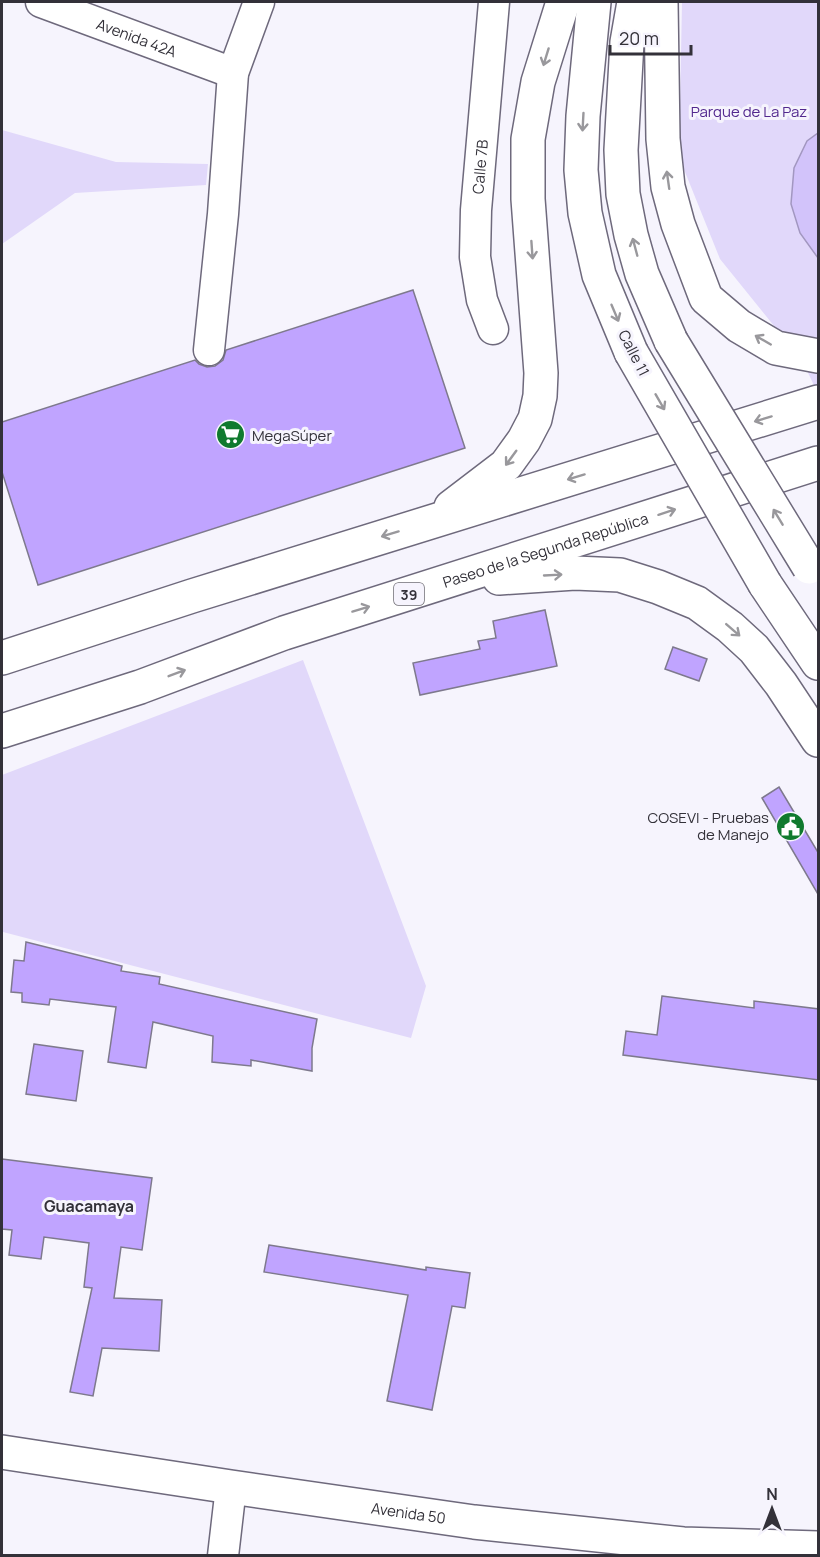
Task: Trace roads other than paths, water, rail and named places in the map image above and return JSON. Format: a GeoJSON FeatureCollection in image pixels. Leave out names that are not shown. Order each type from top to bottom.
{"type":"FeatureCollection","features":[{"type":"Feature","properties":{"kind":"main road"},"geometry":{"type":"LineString","coordinates":[[433,521],[506,465],[524,440],[535,419],[540,396],[541,373],[528,199],[528,139],[538,82],[563,2]]}},
{"type":"Feature","properties":{"kind":"main road","name":"Calle 11"},"geometry":{"type":"LineString","coordinates":[[594,2],[583,116],[581,170],[585,213],[599,275],[631,352],[765,584],[819,663]]}},
{"type":"Feature","properties":{"kind":"main road"},"geometry":{"type":"LineString","coordinates":[[634,2],[627,42],[621,150],[623,194],[642,274],[672,340],[814,574]]}},
{"type":"Feature","properties":{"kind":"main road"},"geometry":{"type":"LineString","coordinates":[[661,2],[663,128],[668,187],[678,224],[706,298],[740,326],[776,348],[819,356]]}},
{"type":"Feature","properties":{"kind":"main road"},"geometry":{"type":"LineString","coordinates":[[2,658],[192,596],[819,402]]}},
{"type":"Feature","properties":{"kind":"main road","name":"Paseo de la Segunda República"},"geometry":{"type":"LineString","coordinates":[[2,731],[140,687],[284,633],[819,463]]}},
{"type":"Feature","properties":{"kind":"main road"},"geometry":{"type":"LineString","coordinates":[[452,580],[575,573],[620,575],[697,603],[754,648],[819,740]]}},
{"type":"Feature","properties":{"kind":"main road"},"geometry":{"type":"LineString","coordinates":[[2,639],[192,596]]}},
{"type":"Feature","properties":{"kind":"main road"},"geometry":{"type":"LineString","coordinates":[[2,742],[140,687]]}},
{"type":"Feature","properties":{"kind":"main road","name":"Avenida 50"},"geometry":{"type":"LineString","coordinates":[[2,1452],[474,1522],[683,1550],[819,1548]]}},
{"type":"Feature","properties":{"kind":"street","name":"Avenida 42A"},"geometry":{"type":"LineString","coordinates":[[41,2],[233,73]]}},
{"type":"Feature","properties":{"kind":"street"},"geometry":{"type":"LineString","coordinates":[[209,350],[223,214],[233,73],[259,2]]}},
{"type":"Feature","properties":{"kind":"street","name":"Calle 7B"},"geometry":{"type":"LineString","coordinates":[[493,329],[482,300],[475,257],[476,210],[494,2]]}},
{"type":"Feature","properties":{"kind":"street"},"geometry":{"type":"LineString","coordinates":[[223,1556],[231,1487]]}},
{"type":"Feature","properties":{"kind":"place","name":"MegaSúper"},"geometry":{"type":"Point","coordinates":[231,435]}},
{"type":"Feature","properties":{"kind":"place","name":"COSEVI - Pruebas de Manejo"},"geometry":{"type":"Point","coordinates":[790,826]}},
{"type":"Feature","properties":{"kind":"district","name":"Guacamaya"},"geometry":{"type":"Point","coordinates":[89,1206]}},
{"type":"Feature","properties":{"kind":"park label","name":"Parque de La Paz"},"geometry":{"type":"Point","coordinates":[749,111]}}]}
